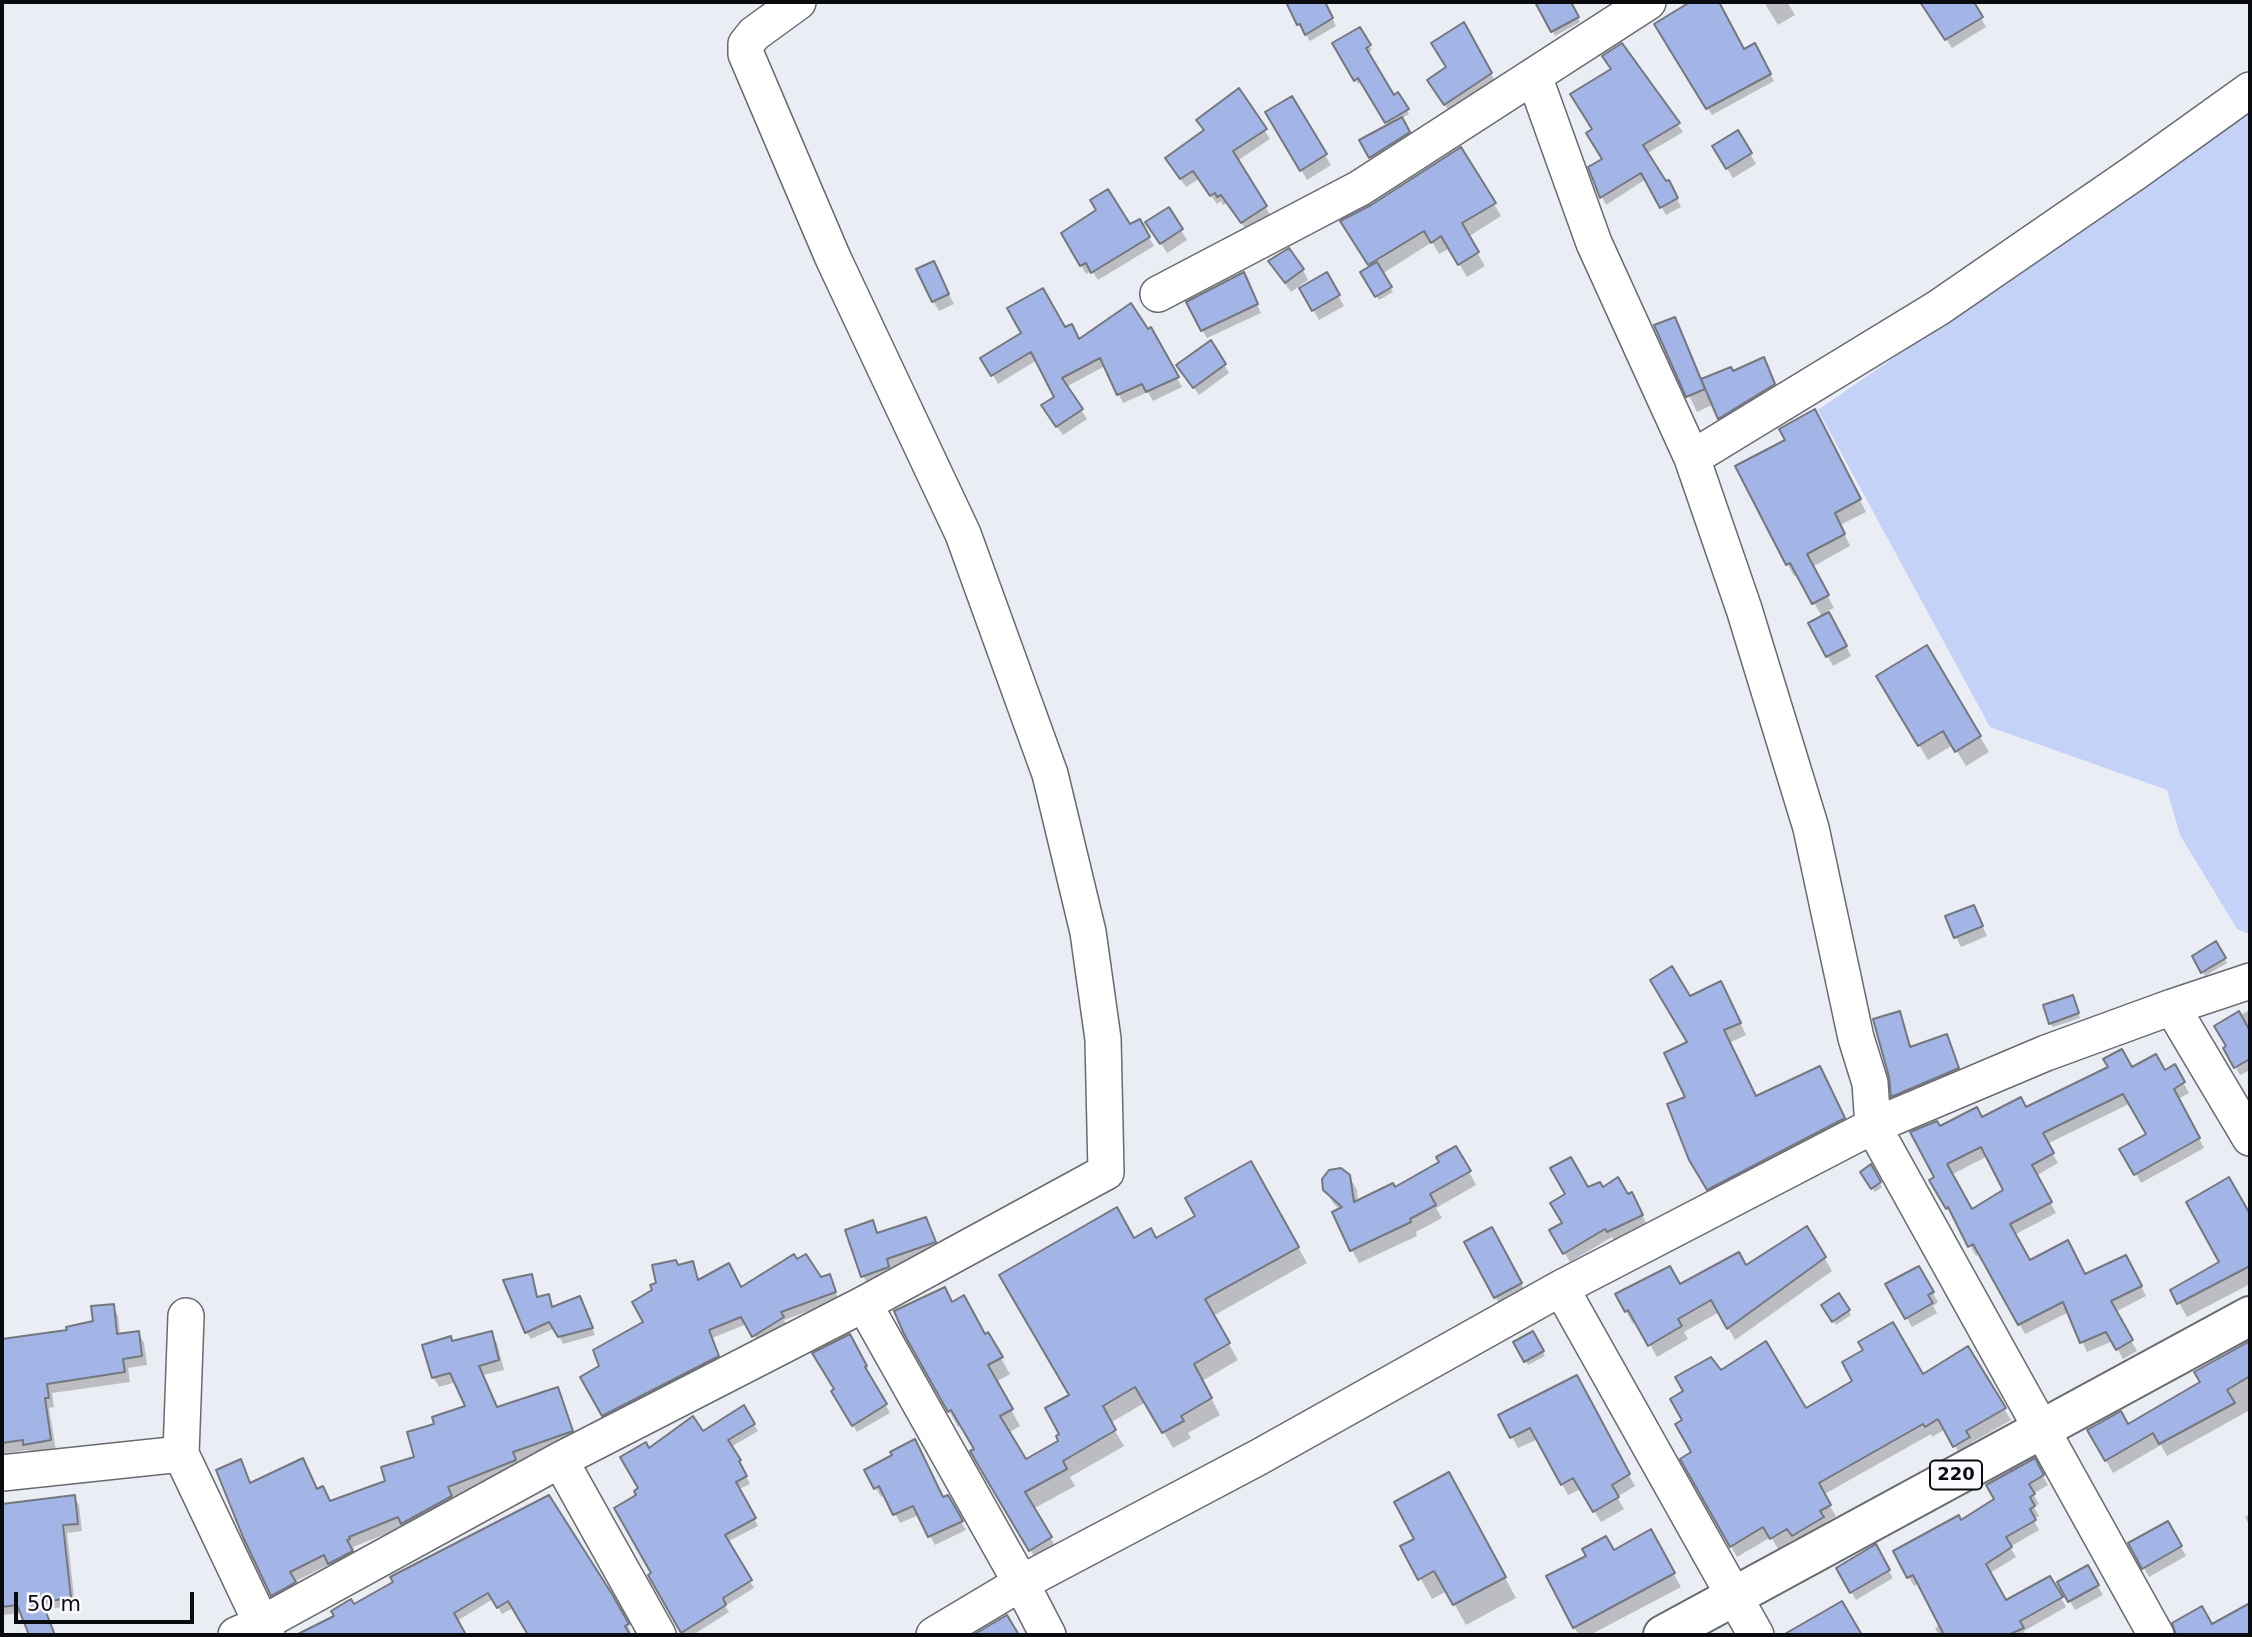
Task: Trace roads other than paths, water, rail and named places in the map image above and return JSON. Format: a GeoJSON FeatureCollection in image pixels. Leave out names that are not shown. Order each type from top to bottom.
{"type":"FeatureCollection","features":[{"type":"Feature","properties":{"kind":"main road","name":"220"},"geometry":{"type":"LineString","coordinates":[[1663,1635],[2250,1316]]}},
{"type":"Feature","properties":{"kind":"street"},"geometry":{"type":"LineString","coordinates":[[186,1316],[181,1454],[255,1632],[559,1461],[864,1304],[1106,1172],[1103,1039],[1088,932],[1050,774],[968,546],[833,258],[749,65],[746,44],[754,34],[798,2]]}},
{"type":"Feature","properties":{"kind":"street"},"geometry":{"type":"LineString","coordinates":[[1158,294],[1360,188],[1534,76],[1627,7]]}},
{"type":"Feature","properties":{"kind":"street"},"geometry":{"type":"LineString","coordinates":[[1534,76],[1594,243],[1692,458],[1744,609],[1811,828],[1856,1038],[1870,1083],[1873,1126],[2156,1635]]}},
{"type":"Feature","properties":{"kind":"street"},"geometry":{"type":"LineString","coordinates":[[1692,458],[1938,308],[2250,90]]}},
{"type":"Feature","properties":{"kind":"street"},"geometry":{"type":"LineString","coordinates":[[933,1635],[1021,1583],[1259,1457],[1561,1288],[1873,1126],[2046,1054],[2172,1006],[2250,981]]}},
{"type":"Feature","properties":{"kind":"street"},"geometry":{"type":"LineString","coordinates":[[2172,1006],[2250,1138]]}},
{"type":"Feature","properties":{"kind":"street"},"geometry":{"type":"LineString","coordinates":[[1561,1288],[1756,1635]]}},
{"type":"Feature","properties":{"kind":"street"},"geometry":{"type":"LineString","coordinates":[[864,1304],[1048,1635]]}},
{"type":"Feature","properties":{"kind":"street"},"geometry":{"type":"LineString","coordinates":[[2,1473],[181,1454]]}},
{"type":"Feature","properties":{"kind":"street"},"geometry":{"type":"LineString","coordinates":[[559,1461],[658,1635]]}}]}
